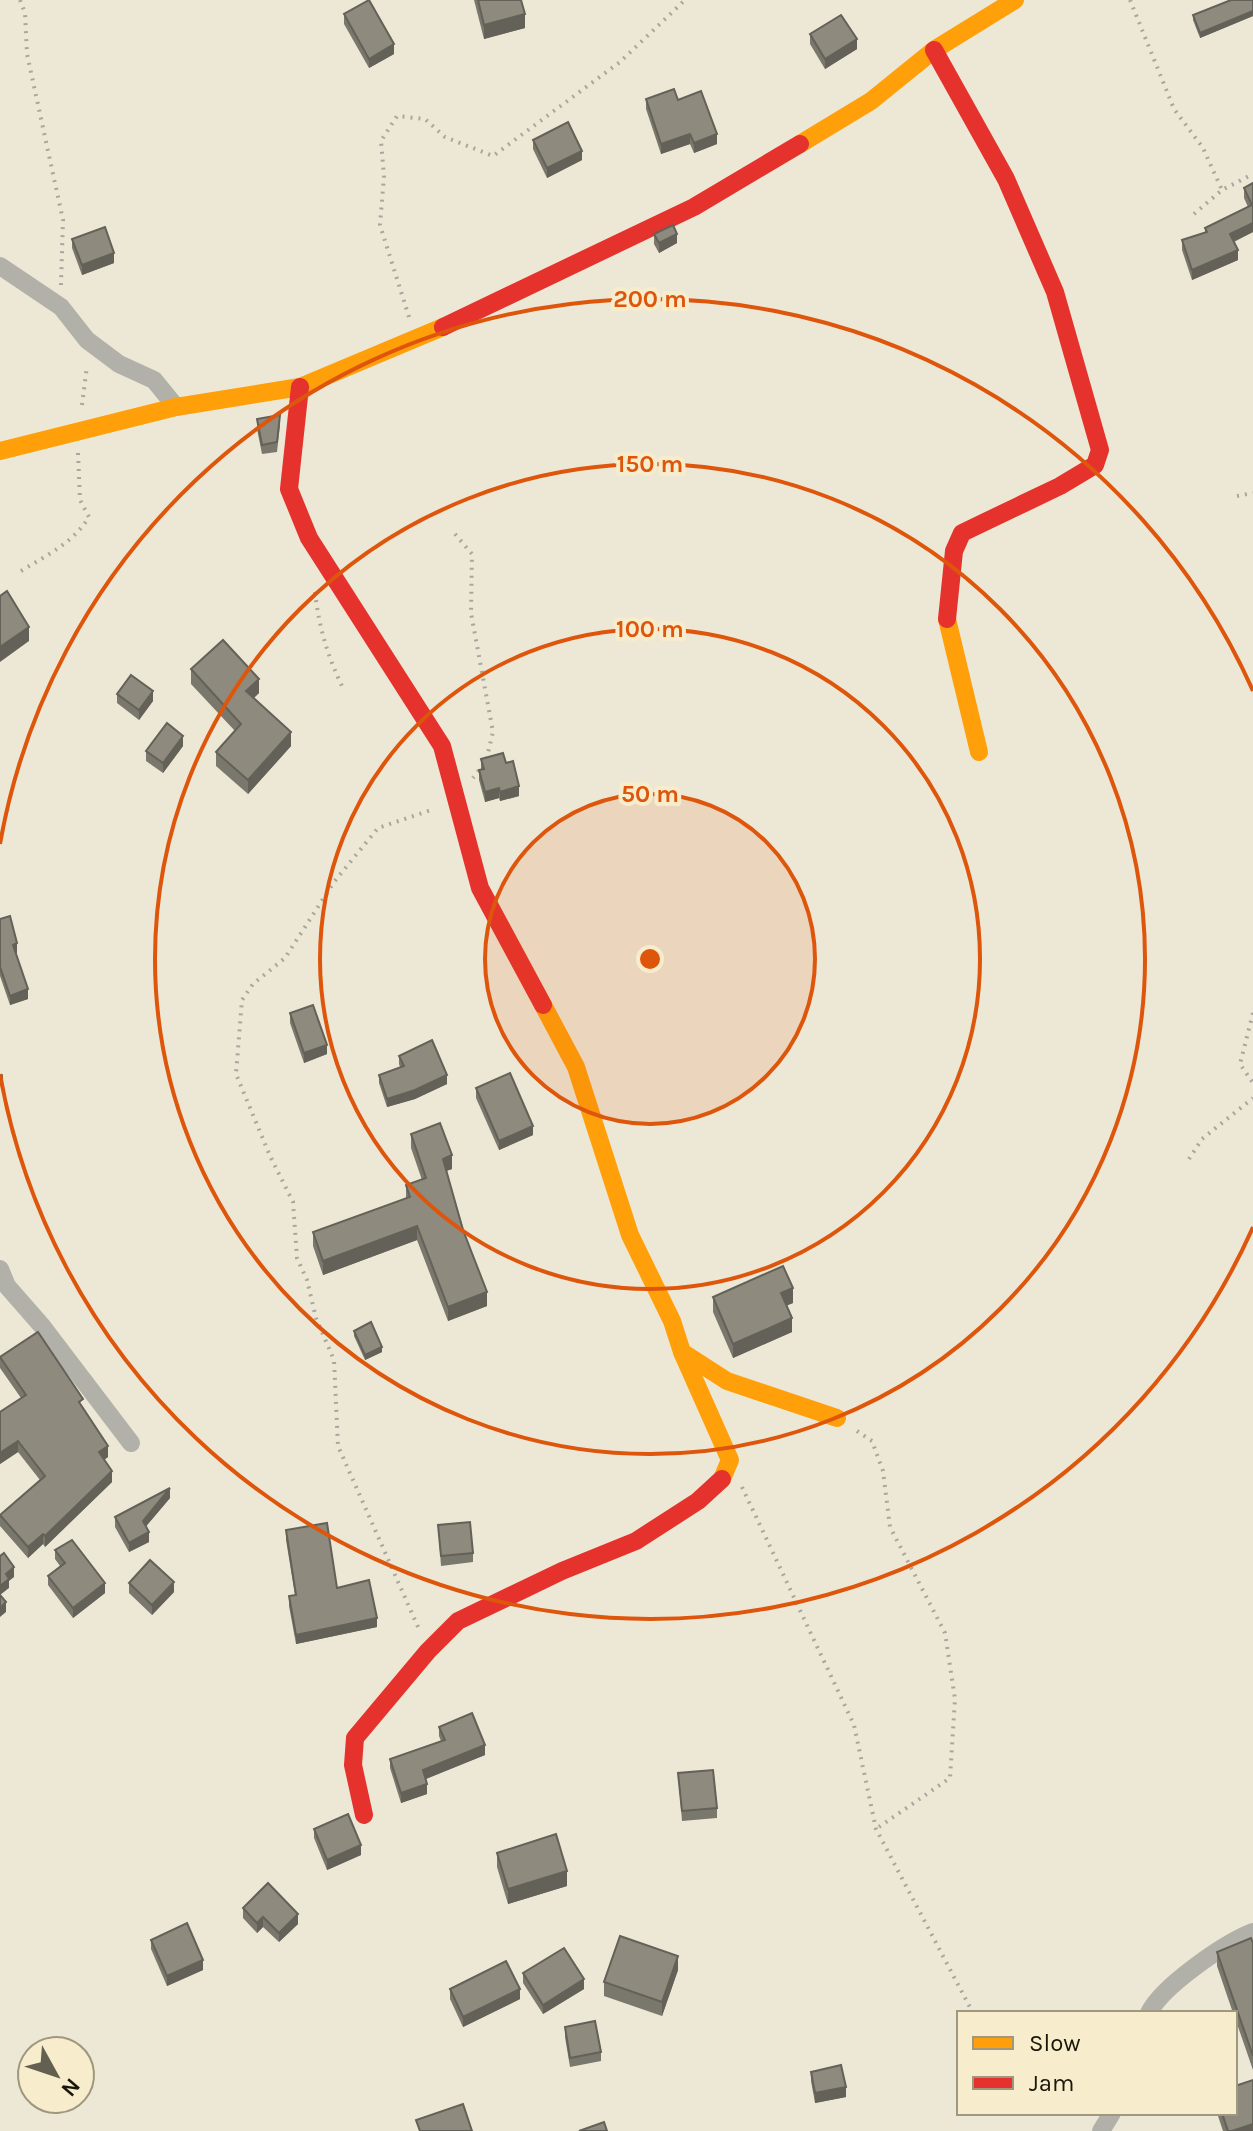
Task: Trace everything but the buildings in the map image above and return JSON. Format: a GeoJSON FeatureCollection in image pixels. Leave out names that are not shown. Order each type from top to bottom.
{"type":"FeatureCollection","features":[{"type":"Feature","properties":{"kind":"street"},"geometry":{"type":"LineString","coordinates":[[0,451],[176,407],[300,387],[416,340],[694,207],[871,101],[934,50],[1015,0]]}},
{"type":"Feature","properties":{"kind":"street"},"geometry":{"type":"LineString","coordinates":[[934,50],[1006,179],[1055,292],[1100,450],[1095,465],[1072,479],[1005,509],[962,533],[954,551],[947,624],[979,752]]}},
{"type":"Feature","properties":{"kind":"street"},"geometry":{"type":"LineString","coordinates":[[0,266],[61,307],[87,340],[119,364],[154,380],[176,407]]}},
{"type":"Feature","properties":{"kind":"street"},"geometry":{"type":"LineString","coordinates":[[300,387],[289,489],[309,538],[442,746],[480,888],[576,1067],[630,1235],[672,1321],[682,1352],[730,1460],[722,1479],[698,1501],[636,1541],[562,1571],[458,1621],[428,1651],[355,1738],[353,1765],[364,1815]]}},
{"type":"Feature","properties":{"kind":"street"},"geometry":{"type":"LineString","coordinates":[[0,1269],[7,1286],[42,1326],[131,1443]]}},
{"type":"Feature","properties":{"kind":"street"},"geometry":{"type":"LineString","coordinates":[[682,1352],[727,1381],[837,1418]]}},
{"type":"Feature","properties":{"kind":"street"},"geometry":{"type":"LineString","coordinates":[[1151,2011],[1169,1988],[1235,1939],[1253,1932]]}},
{"type":"Feature","properties":{"kind":"path"},"geometry":{"type":"LineString","coordinates":[[20,0],[25,13],[27,54],[63,220],[61,307]]}},
{"type":"Feature","properties":{"kind":"path"},"geometry":{"type":"LineString","coordinates":[[416,340],[380,225],[384,176],[381,141],[397,116],[425,119],[445,137],[493,156],[620,62],[685,0]]}},
{"type":"Feature","properties":{"kind":"path"},"geometry":{"type":"LineString","coordinates":[[1130,0],[1174,109],[1203,148],[1222,190]]}},
{"type":"Feature","properties":{"kind":"path"},"geometry":{"type":"LineString","coordinates":[[1194,214],[1222,190],[1253,174]]}},
{"type":"Feature","properties":{"kind":"path"},"geometry":{"type":"LineString","coordinates":[[21,571],[80,533],[89,517],[80,500],[77,431],[85,391],[87,340]]}},
{"type":"Feature","properties":{"kind":"path"},"geometry":{"type":"LineString","coordinates":[[1237,496],[1253,493]]}},
{"type":"Feature","properties":{"kind":"path"},"geometry":{"type":"LineString","coordinates":[[428,1651],[338,1446],[334,1360],[316,1318],[307,1280],[297,1258],[293,1202],[236,1074],[242,1000],[253,984],[285,958],[356,853],[378,828],[456,802],[486,761],[493,732],[471,613],[472,554],[455,534]]}},
{"type":"Feature","properties":{"kind":"path"},"geometry":{"type":"LineString","coordinates":[[314,579],[319,620],[329,659],[344,690]]}},
{"type":"Feature","properties":{"kind":"path"},"geometry":{"type":"LineString","coordinates":[[1253,1013],[1240,1064],[1253,1083]]}},
{"type":"Feature","properties":{"kind":"path"},"geometry":{"type":"LineString","coordinates":[[1189,1159],[1202,1139],[1253,1098]]}},
{"type":"Feature","properties":{"kind":"path"},"geometry":{"type":"LineString","coordinates":[[837,1418],[872,1441],[883,1471],[890,1527],[945,1633],[955,1699],[950,1778],[876,1829]]}},
{"type":"Feature","properties":{"kind":"path"},"geometry":{"type":"LineString","coordinates":[[730,1460],[854,1725],[876,1829],[972,2011]]}},
{"type":"Feature","properties":{"kind":"traffic: slow"},"geometry":{"type":"LineString","coordinates":[[800,144],[871,101],[934,50],[1015,0]]}},
{"type":"Feature","properties":{"kind":"traffic: slow"},"geometry":{"type":"LineString","coordinates":[[0,451],[176,407],[300,387],[443,327]]}},
{"type":"Feature","properties":{"kind":"traffic: slow"},"geometry":{"type":"LineString","coordinates":[[947,619],[979,752]]}},
{"type":"Feature","properties":{"kind":"traffic: slow"},"geometry":{"type":"LineString","coordinates":[[543,1005],[576,1067],[630,1235],[672,1321],[682,1352],[727,1381],[837,1418]]}},
{"type":"Feature","properties":{"kind":"traffic: slow"},"geometry":{"type":"LineString","coordinates":[[682,1352],[730,1460],[722,1479]]}},
{"type":"Feature","properties":{"kind":"traffic: jam"},"geometry":{"type":"LineString","coordinates":[[934,50],[1006,179],[1055,292],[1100,450],[1095,465],[1060,486],[962,533],[954,551],[947,619]]}},
{"type":"Feature","properties":{"kind":"traffic: jam"},"geometry":{"type":"LineString","coordinates":[[443,327],[694,207],[800,144]]}},
{"type":"Feature","properties":{"kind":"traffic: jam"},"geometry":{"type":"LineString","coordinates":[[300,387],[289,489],[309,538],[442,746],[480,888],[543,1005]]}},
{"type":"Feature","properties":{"kind":"traffic: jam"},"geometry":{"type":"LineString","coordinates":[[364,1815],[353,1765],[355,1738],[428,1651],[458,1621],[562,1571],[636,1541],[698,1501],[722,1479]]}}]}
